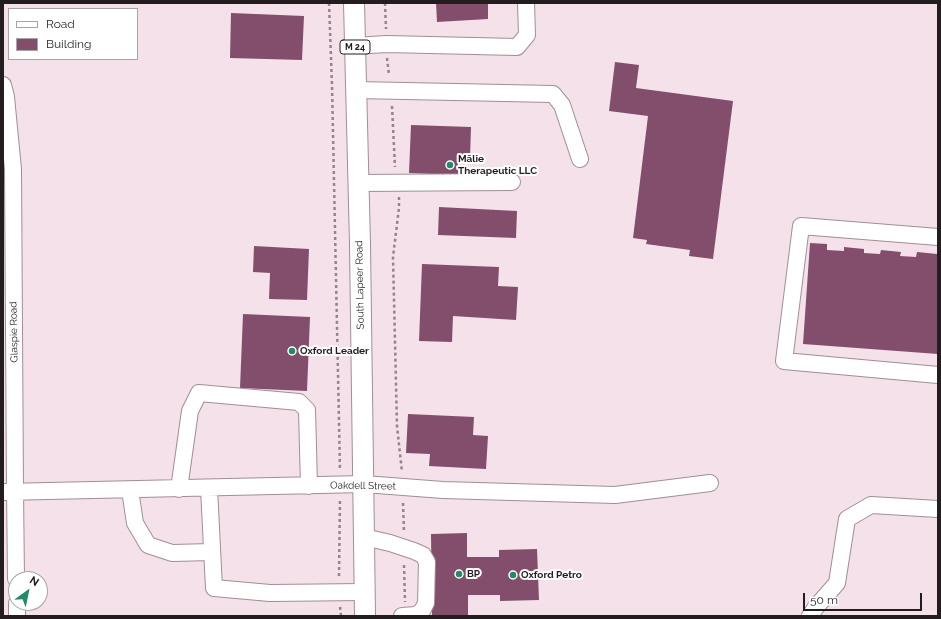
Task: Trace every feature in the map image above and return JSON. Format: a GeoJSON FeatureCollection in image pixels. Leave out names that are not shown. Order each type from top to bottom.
{"type":"FeatureCollection","features":[{"type":"Feature","properties":{"kind":"main road","name":"South Lapeer Road"},"geometry":{"type":"LineString","coordinates":[[354,3],[366,616]]}},
{"type":"Feature","properties":{"kind":"street"},"geometry":{"type":"LineString","coordinates":[[355,46],[386,44],[517,47],[527,35],[526,3]]}},
{"type":"Feature","properties":{"kind":"street","name":"Glaspie Road"},"geometry":{"type":"LineString","coordinates":[[3,85],[6,97],[12,169],[9,491],[15,571]]}},
{"type":"Feature","properties":{"kind":"street"},"geometry":{"type":"LineString","coordinates":[[356,90],[553,94],[562,105],[580,159]]}},
{"type":"Feature","properties":{"kind":"street"},"geometry":{"type":"LineString","coordinates":[[358,183],[512,182]]}},
{"type":"Feature","properties":{"kind":"street"},"geometry":{"type":"LineString","coordinates":[[938,237],[801,226],[784,361],[938,375]]}},
{"type":"Feature","properties":{"kind":"street"},"geometry":{"type":"LineString","coordinates":[[179,489],[190,411],[199,393],[299,402],[307,410],[309,486]]}},
{"type":"Feature","properties":{"kind":"street","name":"Oakdell Street"},"geometry":{"type":"LineString","coordinates":[[9,491],[130,490],[364,484],[443,490],[615,495],[710,483]]}},
{"type":"Feature","properties":{"kind":"street"},"geometry":{"type":"LineString","coordinates":[[208,488],[214,588],[270,593],[365,592]]}},
{"type":"Feature","properties":{"kind":"street"},"geometry":{"type":"LineString","coordinates":[[130,490],[135,522],[148,545],[172,554],[212,552]]}},
{"type":"Feature","properties":{"kind":"street"},"geometry":{"type":"LineString","coordinates":[[810,616],[837,583],[847,519],[872,506],[938,509]]}},
{"type":"Feature","properties":{"kind":"street"},"geometry":{"type":"LineString","coordinates":[[364,537],[423,555],[427,562],[426,603],[422,611],[416,615],[402,616]]}},
{"type":"Feature","properties":{"kind":"path"},"geometry":{"type":"LineString","coordinates":[[329,3],[333,93],[340,485],[340,616]]}},
{"type":"Feature","properties":{"kind":"path"},"geometry":{"type":"LineString","coordinates":[[385,3],[386,44],[393,108],[394,165],[398,183],[399,208],[393,257],[397,426],[403,487],[405,616]]}},
{"type":"Feature","properties":{"kind":"building"},"geometry":{"type":"Polygon","coordinates":[[[436,3],[488,3],[488,19],[437,22],[436,3]]]}},
{"type":"Feature","properties":{"kind":"building"},"geometry":{"type":"Polygon","coordinates":[[[231,13],[304,16],[302,60],[230,58],[231,13]]]}},
{"type":"Feature","properties":{"kind":"building"},"geometry":{"type":"Polygon","coordinates":[[[615,62],[639,65],[636,88],[733,101],[713,259],[689,256],[690,250],[646,244],[647,240],[633,238],[648,116],[609,111],[615,62]]]}},
{"type":"Feature","properties":{"kind":"building"},"geometry":{"type":"Polygon","coordinates":[[[411,125],[471,127],[470,158],[458,158],[458,175],[409,173],[411,125]]]}},
{"type":"Feature","properties":{"kind":"building"},"geometry":{"type":"Polygon","coordinates":[[[439,207],[517,211],[516,238],[438,235],[439,207]]]}},
{"type":"Feature","properties":{"kind":"building"},"geometry":{"type":"Polygon","coordinates":[[[810,243],[827,244],[827,250],[844,251],[844,247],[864,249],[864,253],[880,254],[881,250],[901,252],[900,256],[916,257],[917,252],[937,254],[938,354],[803,344],[810,243]]]}},
{"type":"Feature","properties":{"kind":"building"},"geometry":{"type":"Polygon","coordinates":[[[254,246],[309,249],[307,300],[269,299],[270,273],[253,272],[254,246]]]}},
{"type":"Feature","properties":{"kind":"building"},"geometry":{"type":"Polygon","coordinates":[[[422,264],[499,267],[498,286],[518,287],[516,320],[453,316],[452,342],[419,341],[422,264]]]}},
{"type":"Feature","properties":{"kind":"building"},"geometry":{"type":"Polygon","coordinates":[[[243,314],[310,317],[307,391],[240,388],[243,314]]]}},
{"type":"Feature","properties":{"kind":"building"},"geometry":{"type":"Polygon","coordinates":[[[408,414],[474,417],[473,435],[488,436],[486,469],[429,466],[430,454],[406,453],[408,414]]]}},
{"type":"Feature","properties":{"kind":"building"},"geometry":{"type":"Polygon","coordinates":[[[467,533],[467,557],[499,557],[499,550],[537,549],[539,600],[500,601],[500,595],[468,595],[468,616],[432,616],[431,534],[467,533]]]}},
{"type":"Feature","properties":{"kind":"place","name":"Mālie Therapeutic LLC"},"geometry":{"type":"Point","coordinates":[450,165]}},
{"type":"Feature","properties":{"kind":"place","name":"Oxford Leader"},"geometry":{"type":"Point","coordinates":[292,351]}},
{"type":"Feature","properties":{"kind":"place","name":"BP"},"geometry":{"type":"Point","coordinates":[459,574]}},
{"type":"Feature","properties":{"kind":"place","name":"Oxford Petro"},"geometry":{"type":"Point","coordinates":[513,575]}}]}
